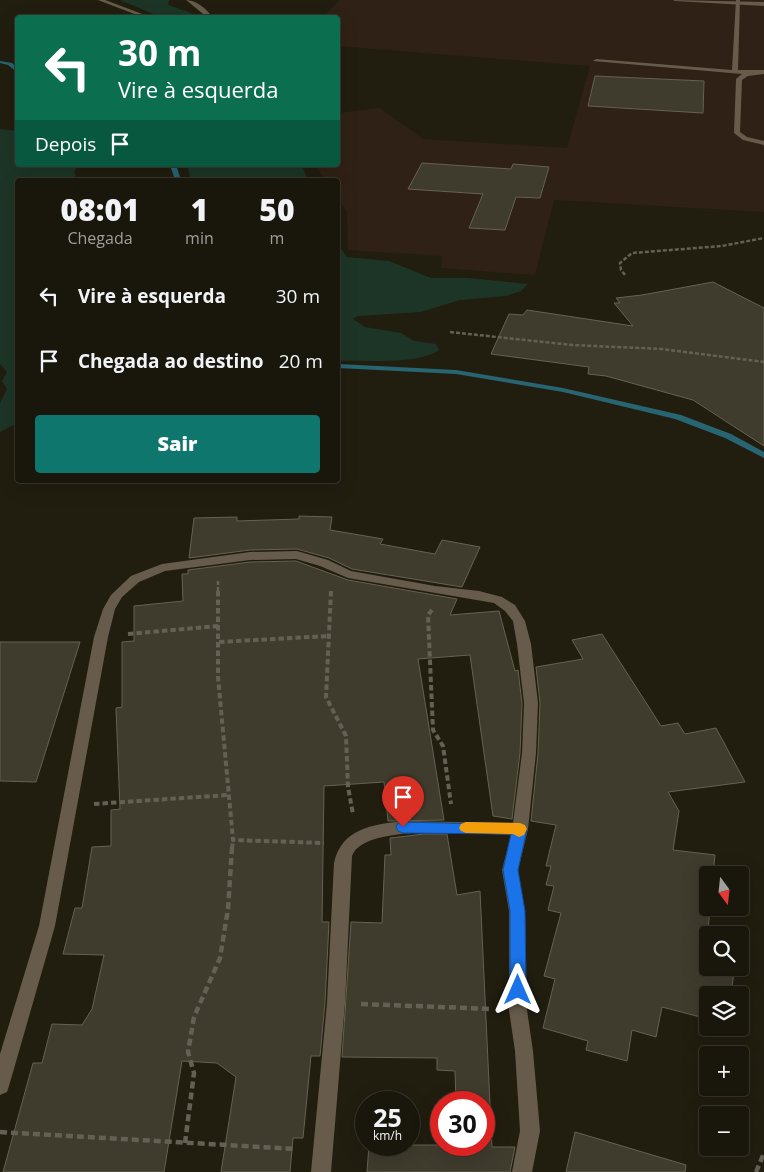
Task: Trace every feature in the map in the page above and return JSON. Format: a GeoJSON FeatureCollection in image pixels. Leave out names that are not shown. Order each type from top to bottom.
{"type":"FeatureCollection","features":[{"type":"Feature","properties":{"kind":"street"},"geometry":{"type":"LineString","coordinates":[[100,0],[143,15]]}},
{"type":"Feature","properties":{"kind":"street"},"geometry":{"type":"LineString","coordinates":[[188,0],[207,15]]}},
{"type":"Feature","properties":{"kind":"street"},"geometry":{"type":"LineString","coordinates":[[675,0],[764,4]]}},
{"type":"Feature","properties":{"kind":"street"},"geometry":{"type":"LineString","coordinates":[[735,71],[739,2]]}},
{"type":"Feature","properties":{"kind":"street"},"geometry":{"type":"LineString","coordinates":[[596,61],[755,73],[764,72]]}},
{"type":"Feature","properties":{"kind":"street"},"geometry":{"type":"LineString","coordinates":[[755,73],[739,79],[736,133],[745,139],[764,143]]}},
{"type":"Feature","properties":{"kind":"street"},"geometry":{"type":"LineString","coordinates":[[0,1086],[47,926],[101,637],[109,609],[117,595],[135,579],[162,568],[217,560],[297,555],[370,579],[446,591],[479,594],[498,600],[510,608],[519,621],[524,644],[531,703],[529,753],[520,829],[510,870],[517,911],[518,1010],[524,1050],[530,1131],[522,1172]]}},
{"type":"Feature","properties":{"kind":"street"},"geometry":{"type":"LineString","coordinates":[[321,1172],[336,1003],[342,864],[347,848],[362,837],[384,830],[403,827],[520,829]]}},
{"type":"Feature","properties":{"kind":"path"},"geometry":{"type":"LineString","coordinates":[[624,275],[620,270],[620,262],[632,254],[722,246],[764,238]]}},
{"type":"Feature","properties":{"kind":"path"},"geometry":{"type":"LineString","coordinates":[[450,332],[572,345],[662,349],[764,362]]}},
{"type":"Feature","properties":{"kind":"path"},"geometry":{"type":"LineString","coordinates":[[185,1143],[194,1073],[188,1052],[194,1017],[220,958],[228,909],[233,840],[218,677],[217,560]]}},
{"type":"Feature","properties":{"kind":"path"},"geometry":{"type":"LineString","coordinates":[[332,568],[326,697],[346,736],[348,787],[353,814],[362,837]]}},
{"type":"Feature","properties":{"kind":"path"},"geometry":{"type":"LineString","coordinates":[[446,591],[428,615],[433,730],[443,746],[454,828]]}},
{"type":"Feature","properties":{"kind":"path"},"geometry":{"type":"LineString","coordinates":[[101,637],[219,626]]}},
{"type":"Feature","properties":{"kind":"path"},"geometry":{"type":"LineString","coordinates":[[219,642],[329,636]]}},
{"type":"Feature","properties":{"kind":"path"},"geometry":{"type":"LineString","coordinates":[[70,806],[228,795]]}},
{"type":"Feature","properties":{"kind":"path"},"geometry":{"type":"LineString","coordinates":[[233,840],[319,841],[347,848]]}},
{"type":"Feature","properties":{"kind":"path"},"geometry":{"type":"LineString","coordinates":[[336,1003],[518,1010]]}},
{"type":"Feature","properties":{"kind":"path"},"geometry":{"type":"LineString","coordinates":[[0,1132],[324,1150]]}},
{"type":"Feature","properties":{"kind":"path"},"geometry":{"type":"LineString","coordinates":[[756,1172],[764,1152]]}},
{"type":"Feature","properties":{"kind":"shaded area"},"geometry":{"type":"Polygon","coordinates":[[[340,0],[764,0],[764,212],[554,200],[535,275],[441,268],[442,256],[348,250],[347,212],[340,201],[340,178],[324,178],[316,167],[340,167],[340,113],[380,108],[423,139],[567,148],[590,66],[340,46],[340,15],[325,15],[340,0]]]}},
{"type":"Feature","properties":{"kind":"green space"},"geometry":{"type":"Polygon","coordinates":[[[120,0],[169,0],[168,5],[192,15],[156,15],[120,0]]]}},
{"type":"Feature","properties":{"kind":"green space"},"geometry":{"type":"Polygon","coordinates":[[[0,129],[15,131],[15,167],[77,167],[74,172],[76,176],[74,178],[15,178],[15,424],[0,432],[0,403],[7,389],[2,381],[7,372],[0,364],[0,129]]]}},
{"type":"Feature","properties":{"kind":"green space"},"geometry":{"type":"Polygon","coordinates":[[[188,167],[300,167],[303,168],[307,178],[190,178],[188,167]]]}},
{"type":"Feature","properties":{"kind":"green space"},"geometry":{"type":"Polygon","coordinates":[[[340,247],[347,257],[389,261],[431,278],[468,278],[528,284],[521,291],[506,296],[460,300],[421,312],[358,316],[353,319],[365,327],[401,333],[414,341],[436,344],[439,350],[418,358],[340,361],[340,247]]]}},
{"type":"Feature","properties":{"kind":"building"},"geometry":{"type":"Polygon","coordinates":[[[595,76],[704,81],[703,113],[588,106],[595,76]]]}},
{"type":"Feature","properties":{"kind":"building"},"geometry":{"type":"Polygon","coordinates":[[[422,163],[511,169],[513,164],[549,167],[540,198],[516,197],[505,230],[469,228],[483,194],[408,189],[422,163]]]}},
{"type":"Feature","properties":{"kind":"building"},"geometry":{"type":"Polygon","coordinates":[[[713,282],[764,308],[764,446],[693,400],[606,376],[588,374],[589,367],[491,354],[509,314],[523,315],[527,310],[633,326],[614,303],[620,303],[616,298],[713,282]]]}},
{"type":"Feature","properties":{"kind":"building"},"geometry":{"type":"Polygon","coordinates":[[[299,516],[332,517],[330,530],[383,539],[380,544],[435,554],[442,540],[480,547],[462,587],[352,569],[329,558],[297,549],[250,550],[189,558],[194,518],[237,517],[237,521],[299,519],[299,516]]]}},
{"type":"Feature","properties":{"kind":"building"},"geometry":{"type":"Polygon","coordinates":[[[296,561],[348,580],[457,599],[450,615],[499,611],[515,671],[518,670],[522,703],[520,753],[512,819],[493,816],[470,655],[418,659],[444,820],[388,821],[384,782],[324,786],[322,922],[329,922],[325,1003],[320,1056],[311,1056],[303,1138],[293,1138],[290,1172],[221,1172],[236,1077],[217,1063],[182,1061],[164,1172],[3,1172],[33,1063],[42,1063],[52,1024],[82,1025],[92,1009],[104,955],[63,954],[75,908],[82,908],[92,847],[111,846],[111,810],[120,809],[116,708],[122,707],[122,642],[134,641],[134,606],[183,601],[182,574],[188,574],[188,570],[250,562],[296,561]]]}},
{"type":"Feature","properties":{"kind":"building"},"geometry":{"type":"Polygon","coordinates":[[[602,634],[661,726],[678,723],[685,734],[716,728],[745,782],[668,792],[679,811],[673,850],[715,855],[714,866],[699,866],[699,916],[709,916],[708,926],[699,926],[699,976],[733,976],[732,986],[699,986],[699,1017],[662,1007],[656,1037],[632,1030],[627,1061],[586,1050],[588,1041],[543,1028],[555,979],[544,976],[561,913],[548,910],[554,886],[546,885],[551,866],[546,866],[556,825],[531,821],[538,753],[540,703],[536,667],[583,659],[572,640],[602,634]]]}},
{"type":"Feature","properties":{"kind":"building"},"geometry":{"type":"Polygon","coordinates":[[[0,642],[80,642],[36,782],[0,781],[0,642]]]}},
{"type":"Feature","properties":{"kind":"building"},"geometry":{"type":"Polygon","coordinates":[[[424,834],[447,834],[457,895],[480,891],[489,1091],[456,1091],[455,1071],[437,1070],[437,1058],[342,1057],[351,922],[382,923],[385,855],[391,855],[390,838],[424,834]]]}},
{"type":"Feature","properties":{"kind":"building"},"geometry":{"type":"Polygon","coordinates":[[[575,1132],[686,1165],[685,1172],[566,1172],[575,1132]]]}},
{"type":"Feature","properties":{"kind":"building"},"geometry":{"type":"Polygon","coordinates":[[[420,1145],[430,1145],[430,1156],[495,1156],[495,1147],[515,1147],[510,1172],[367,1172],[368,1156],[420,1156],[420,1145]]]}},
{"type":"Feature","properties":{"kind":"waterway"},"geometry":{"type":"LineString","coordinates":[[0,62],[10,64],[15,69]]}},
{"type":"Feature","properties":{"kind":"waterway"},"geometry":{"type":"LineString","coordinates":[[174,167],[177,178]]}},
{"type":"Feature","properties":{"kind":"waterway"},"geometry":{"type":"LineString","coordinates":[[340,366],[456,372],[563,390],[678,417],[728,436],[764,455]]}},
{"type":"Feature","properties":{"kind":"slow traffic"},"geometry":{"type":"LineString","coordinates":[[466,828],[520,829],[519,831]]}},
{"type":"Feature","properties":{"kind":"route"},"geometry":{"type":"LineString","coordinates":[[403,827],[520,829],[510,870],[517,911],[518,990]]}}]}
